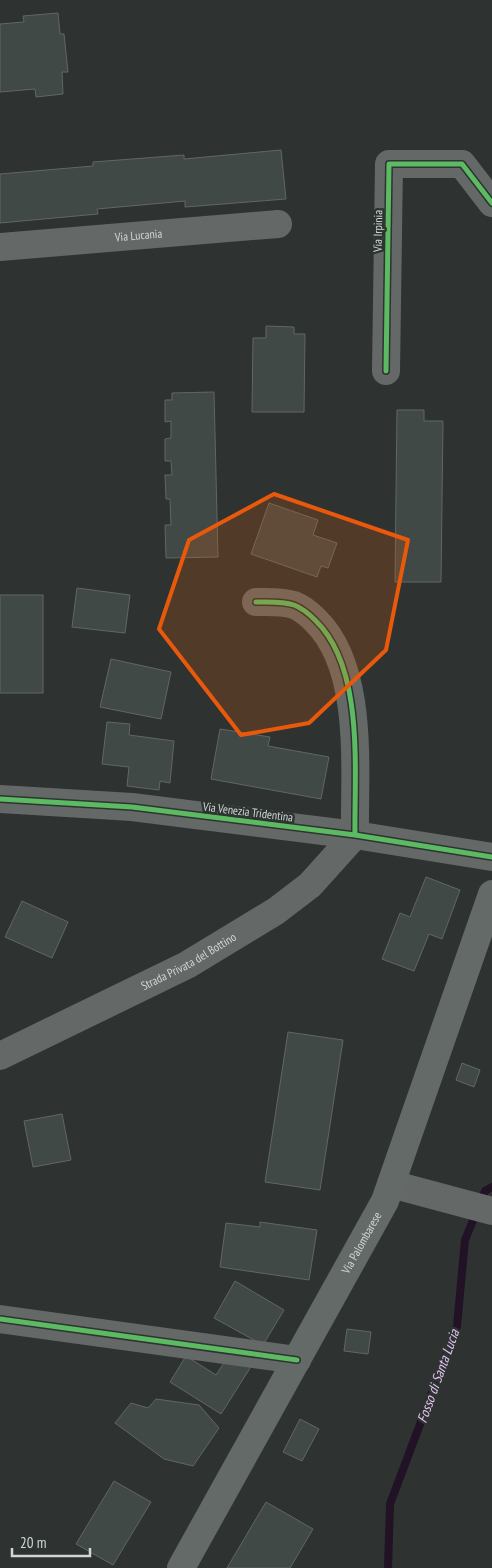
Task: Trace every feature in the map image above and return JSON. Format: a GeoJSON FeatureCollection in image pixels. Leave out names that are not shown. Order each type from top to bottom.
{"type":"FeatureCollection","features":[{"type":"Feature","properties":{"kind":"main road","name":"Via Palombarese"},"geometry":{"type":"LineString","coordinates":[[181,1568],[380,1209],[391,1184],[492,894]]}},
{"type":"Feature","properties":{"kind":"street","name":"Via Irpinia"},"geometry":{"type":"LineString","coordinates":[[386,371],[389,164],[462,164],[492,203]]}},
{"type":"Feature","properties":{"kind":"street","name":"Via Lucania"},"geometry":{"type":"LineString","coordinates":[[0,247],[278,224]]}},
{"type":"Feature","properties":{"kind":"street"},"geometry":{"type":"LineString","coordinates":[[256,602],[296,605],[328,635],[336,650],[346,678],[351,704],[355,835]]}},
{"type":"Feature","properties":{"kind":"street","name":"Via Venezia Tridentina"},"geometry":{"type":"LineString","coordinates":[[0,799],[132,807],[355,835],[492,857]]}},
{"type":"Feature","properties":{"kind":"street","name":"Strada Privata del Bottino"},"geometry":{"type":"LineString","coordinates":[[0,1056],[187,965],[276,911],[310,885],[355,835]]}},
{"type":"Feature","properties":{"kind":"street"},"geometry":{"type":"LineString","coordinates":[[391,1184],[489,1210]]}},
{"type":"Feature","properties":{"kind":"street"},"geometry":{"type":"LineString","coordinates":[[0,1319],[297,1360]]}},
{"type":"Feature","properties":{"kind":"highlighted area"},"geometry":{"type":"Polygon","coordinates":[[[274,494],[408,540],[386,650],[309,723],[241,735],[159,629],[189,540],[274,494]]]}},
{"type":"Feature","properties":{"kind":"building"},"geometry":{"type":"Polygon","coordinates":[[[58,13],[60,34],[64,34],[68,72],[62,72],[63,94],[36,97],[35,89],[0,92],[0,24],[24,22],[23,16],[58,13]]]}},
{"type":"Feature","properties":{"kind":"building"},"geometry":{"type":"Polygon","coordinates":[[[281,150],[286,199],[185,207],[185,201],[97,209],[98,214],[0,223],[0,174],[93,166],[93,162],[184,155],[184,159],[281,150]]]}},
{"type":"Feature","properties":{"kind":"building"},"geometry":{"type":"Polygon","coordinates":[[[266,326],[294,327],[294,334],[305,334],[304,412],[252,412],[253,338],[266,338],[266,326]]]}},
{"type":"Feature","properties":{"kind":"building"},"geometry":{"type":"Polygon","coordinates":[[[214,392],[218,557],[166,558],[165,525],[171,525],[170,499],[166,499],[165,475],[172,475],[171,461],[165,461],[165,439],[171,438],[171,421],[165,422],[165,400],[172,400],[172,393],[214,392]]]}},
{"type":"Feature","properties":{"kind":"building"},"geometry":{"type":"Polygon","coordinates":[[[397,410],[424,410],[424,421],[443,421],[441,582],[395,582],[397,410]]]}},
{"type":"Feature","properties":{"kind":"building"},"geometry":{"type":"Polygon","coordinates":[[[269,503],[318,520],[313,535],[337,543],[328,568],[321,566],[317,577],[251,554],[269,503]]]}},
{"type":"Feature","properties":{"kind":"building"},"geometry":{"type":"Polygon","coordinates":[[[77,588],[130,595],[125,633],[72,627],[77,588]]]}},
{"type":"Feature","properties":{"kind":"building"},"geometry":{"type":"Polygon","coordinates":[[[0,595],[43,595],[43,693],[0,693],[0,595]]]}},
{"type":"Feature","properties":{"kind":"building"},"geometry":{"type":"Polygon","coordinates":[[[111,659],[171,672],[161,719],[100,707],[111,659]]]}},
{"type":"Feature","properties":{"kind":"building"},"geometry":{"type":"Polygon","coordinates":[[[107,722],[130,724],[129,735],[174,741],[170,783],[160,781],[159,790],[127,786],[129,767],[102,764],[107,722]]]}},
{"type":"Feature","properties":{"kind":"building"},"geometry":{"type":"Polygon","coordinates":[[[220,729],[270,737],[268,746],[329,757],[321,799],[211,779],[220,729]]]}},
{"type":"Feature","properties":{"kind":"building"},"geometry":{"type":"Polygon","coordinates":[[[426,877],[460,890],[442,939],[429,934],[414,971],[382,959],[400,913],[410,917],[426,877]]]}},
{"type":"Feature","properties":{"kind":"building"},"geometry":{"type":"Polygon","coordinates":[[[22,901],[68,922],[52,958],[5,937],[22,901]]]}},
{"type":"Feature","properties":{"kind":"building"},"geometry":{"type":"Polygon","coordinates":[[[288,1032],[343,1040],[320,1190],[265,1182],[288,1032]]]}},
{"type":"Feature","properties":{"kind":"building"},"geometry":{"type":"Polygon","coordinates":[[[462,1063],[480,1070],[474,1087],[456,1080],[462,1063]]]}},
{"type":"Feature","properties":{"kind":"building"},"geometry":{"type":"Polygon","coordinates":[[[62,1114],[71,1160],[33,1167],[24,1121],[62,1114]]]}},
{"type":"Feature","properties":{"kind":"building"},"geometry":{"type":"Polygon","coordinates":[[[260,1222],[317,1230],[309,1280],[220,1267],[226,1223],[260,1227],[260,1222]]]}},
{"type":"Feature","properties":{"kind":"building"},"geometry":{"type":"Polygon","coordinates":[[[235,1281],[284,1310],[263,1345],[214,1318],[235,1281]]]}},
{"type":"Feature","properties":{"kind":"building"},"geometry":{"type":"Polygon","coordinates":[[[347,1329],[371,1332],[368,1354],[344,1351],[347,1329]]]}},
{"type":"Feature","properties":{"kind":"building"},"geometry":{"type":"Polygon","coordinates":[[[231,1352],[252,1365],[221,1414],[170,1382],[186,1356],[216,1375],[231,1352]]]}},
{"type":"Feature","properties":{"kind":"building"},"geometry":{"type":"Polygon","coordinates":[[[156,1399],[199,1405],[219,1428],[193,1466],[164,1459],[115,1423],[131,1403],[148,1408],[156,1399]]]}},
{"type":"Feature","properties":{"kind":"building"},"geometry":{"type":"Polygon","coordinates":[[[300,1419],[319,1429],[302,1461],[283,1452],[300,1419]]]}},
{"type":"Feature","properties":{"kind":"building"},"geometry":{"type":"Polygon","coordinates":[[[114,1481],[151,1502],[113,1565],[76,1544],[114,1481]]]}},
{"type":"Feature","properties":{"kind":"building"},"geometry":{"type":"Polygon","coordinates":[[[266,1502],[313,1529],[290,1568],[227,1568],[266,1502]]]}},
{"type":"Feature","properties":{"kind":"waterway","name":"Fosso di Santa Lucia"},"geometry":{"type":"LineString","coordinates":[[388,1568],[390,1504],[457,1326],[465,1240],[485,1191],[492,1187]]}},
{"type":"Feature","properties":{"kind":"cycle path"},"geometry":{"type":"LineString","coordinates":[[386,371],[389,164],[462,164],[492,203]]}},
{"type":"Feature","properties":{"kind":"cycle path"},"geometry":{"type":"LineString","coordinates":[[256,602],[289,604],[305,611],[331,640],[342,665],[349,692],[353,721],[355,835]]}},
{"type":"Feature","properties":{"kind":"cycle path"},"geometry":{"type":"LineString","coordinates":[[0,799],[132,807],[355,835],[492,857]]}},
{"type":"Feature","properties":{"kind":"cycle path"},"geometry":{"type":"LineString","coordinates":[[0,1319],[297,1360]]}}]}
